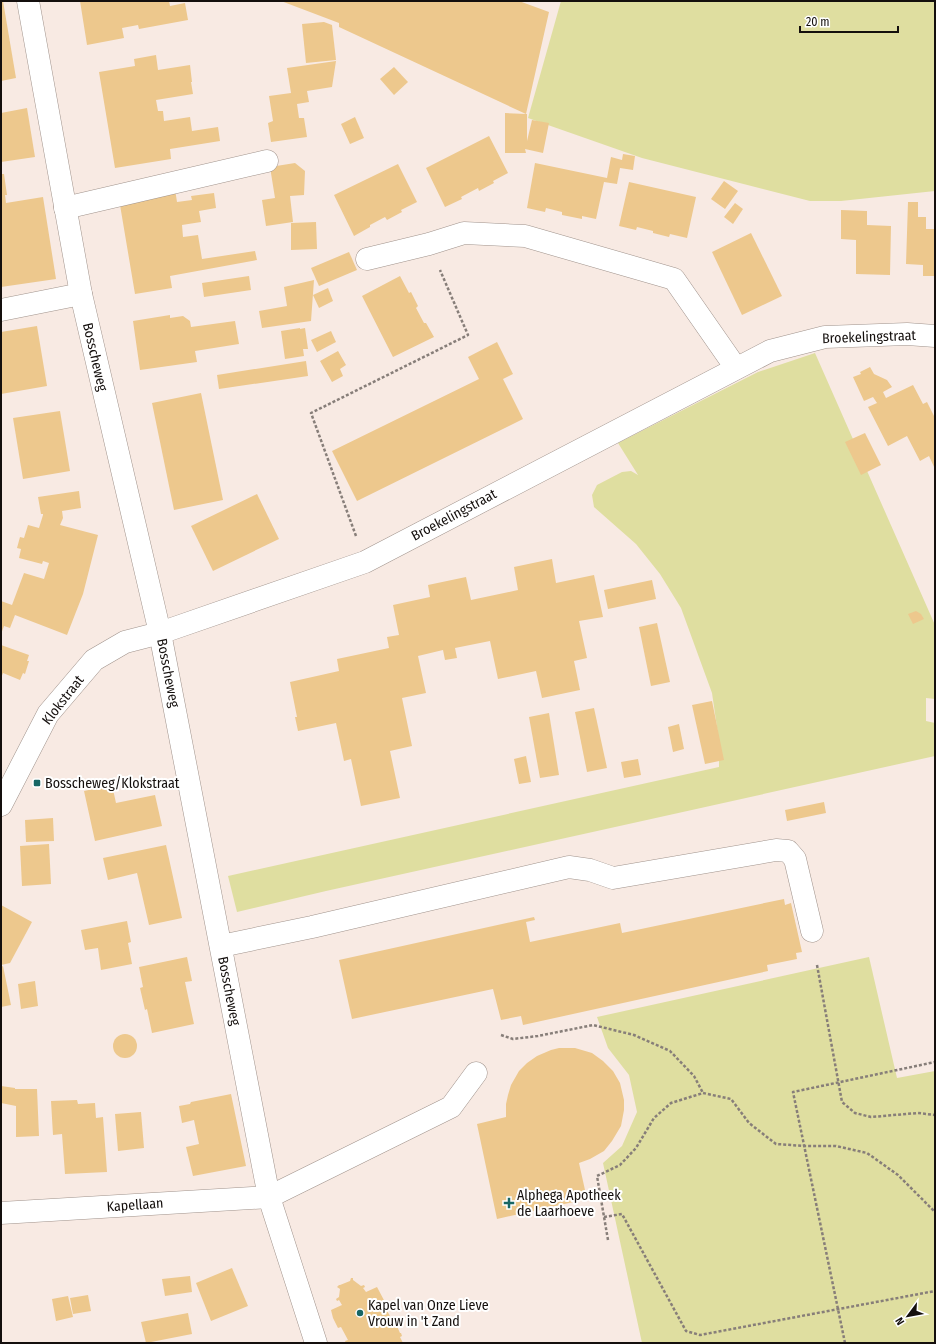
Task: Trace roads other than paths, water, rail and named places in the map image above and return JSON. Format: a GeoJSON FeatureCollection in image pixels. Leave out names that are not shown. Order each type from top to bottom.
{"type":"FeatureCollection","features":[{"type":"Feature","properties":{"kind":"street","name":"Bosscheweg"},"geometry":{"type":"LineString","coordinates":[[28,1],[80,294],[160,633],[269,1197],[316,1343]]}},
{"type":"Feature","properties":{"kind":"street"},"geometry":{"type":"LineString","coordinates":[[65,208],[267,161]]}},
{"type":"Feature","properties":{"kind":"street"},"geometry":{"type":"LineString","coordinates":[[367,259],[429,244],[464,233],[525,236],[674,279],[736,368]]}},
{"type":"Feature","properties":{"kind":"street"},"geometry":{"type":"LineString","coordinates":[[1,310],[80,294]]}},
{"type":"Feature","properties":{"kind":"street","name":"Broekelingstraat"},"geometry":{"type":"LineString","coordinates":[[160,633],[365,562],[770,351],[825,337],[907,334],[935,336]]}},
{"type":"Feature","properties":{"kind":"street","name":"Klokstraat"},"geometry":{"type":"LineString","coordinates":[[1,805],[48,714],[94,660],[125,642],[160,633]]}},
{"type":"Feature","properties":{"kind":"street"},"geometry":{"type":"LineString","coordinates":[[221,946],[312,927],[569,867],[590,870],[613,878],[776,850],[788,851],[795,859],[812,931]]}},
{"type":"Feature","properties":{"kind":"street"},"geometry":{"type":"LineString","coordinates":[[269,1197],[451,1107],[476,1073]]}},
{"type":"Feature","properties":{"kind":"street","name":"Kapellaan"},"geometry":{"type":"LineString","coordinates":[[1,1213],[269,1197]]}},
{"type":"Feature","properties":{"kind":"place","name":"Bosscheweg/Klokstraat"},"geometry":{"type":"Point","coordinates":[37,783]}},
{"type":"Feature","properties":{"kind":"place","name":"Alphega Apotheek de Laarhoeve"},"geometry":{"type":"Point","coordinates":[509,1203]}},
{"type":"Feature","properties":{"kind":"place","name":"Kapel van Onze Lieve Vrouw in 't Zand"},"geometry":{"type":"Point","coordinates":[360,1313]}}]}
